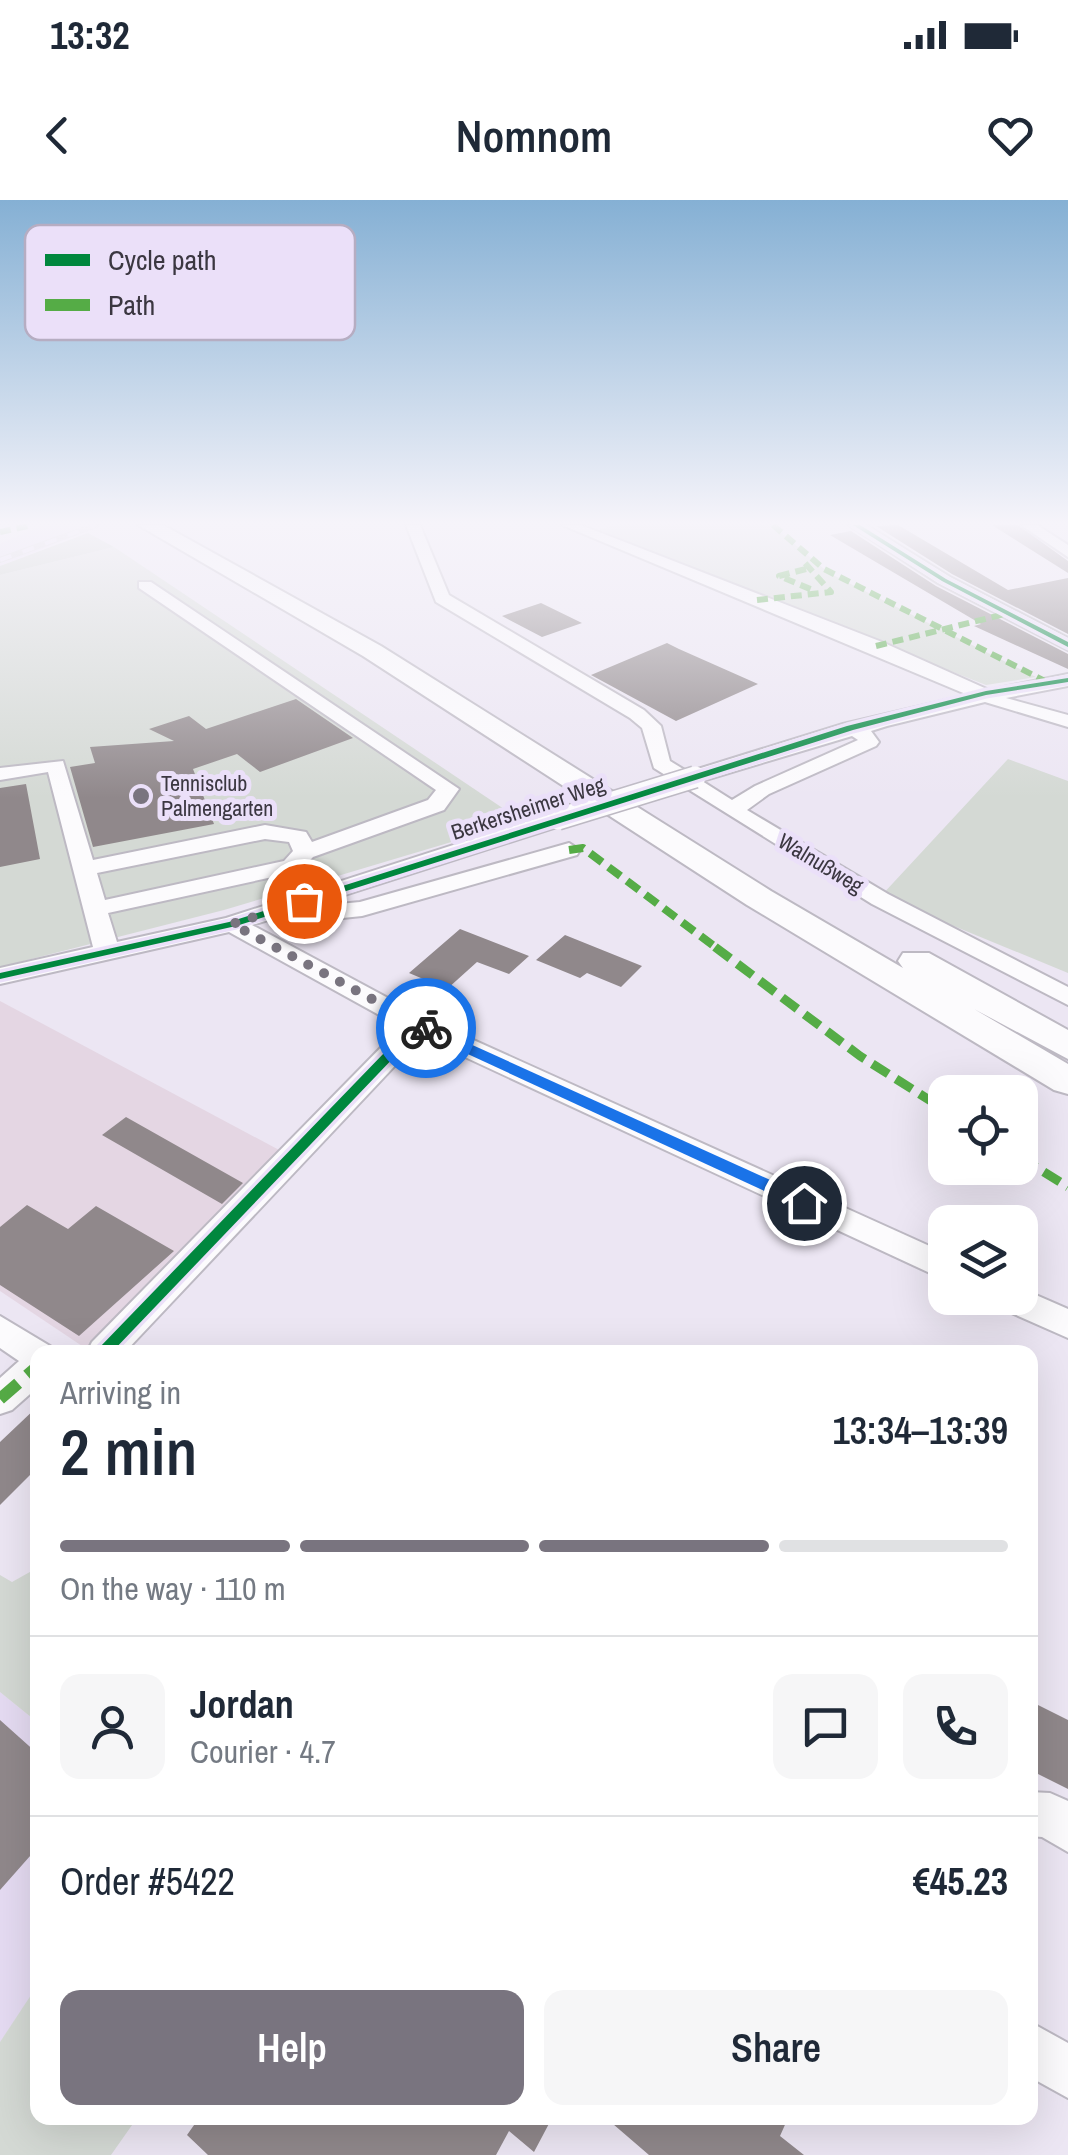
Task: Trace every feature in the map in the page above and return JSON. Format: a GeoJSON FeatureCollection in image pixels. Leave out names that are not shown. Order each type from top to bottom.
{"type":"FeatureCollection","features":[{"type":"Feature","properties":{"kind":"highway"},"geometry":{"type":"LineString","coordinates":[[311,616],[372,651],[759,898],[1068,1080]]}},
{"type":"Feature","properties":{"kind":"highway"},"geometry":{"type":"LineString","coordinates":[[347,616],[454,676],[791,888],[1068,1046]]}},
{"type":"Feature","properties":{"kind":"street"},"geometry":{"type":"LineString","coordinates":[[95,909],[292,866],[305,852],[436,805],[448,789],[190,616]]}},
{"type":"Feature","properties":{"kind":"street","name":"Walnußweg"},"geometry":{"type":"LineString","coordinates":[[473,616],[637,714],[651,726],[658,760],[668,771],[880,898],[1068,997]]}},
{"type":"Feature","properties":{"kind":"street"},"geometry":{"type":"LineString","coordinates":[[795,616],[986,694],[1068,721]]}},
{"type":"Feature","properties":{"kind":"street"},"geometry":{"type":"LineString","coordinates":[[1013,616],[1068,645]]}},
{"type":"Feature","properties":{"kind":"street","name":"Berkersheimer Weg"},"geometry":{"type":"LineString","coordinates":[[0,976],[232,924],[850,728],[986,694],[1068,680]]}},
{"type":"Feature","properties":{"kind":"street"},"geometry":{"type":"LineString","coordinates":[[732,810],[762,790],[869,742],[850,728]]}},
{"type":"Feature","properties":{"kind":"street"},"geometry":{"type":"LineString","coordinates":[[0,774],[56,764],[106,952]]}},
{"type":"Feature","properties":{"kind":"street"},"geometry":{"type":"LineString","coordinates":[[84,869],[265,832],[298,837],[305,852]]}},
{"type":"Feature","properties":{"kind":"street"},"geometry":{"type":"LineString","coordinates":[[232,924],[362,909],[569,850]]}},
{"type":"Feature","properties":{"kind":"street"},"geometry":{"type":"LineString","coordinates":[[232,924],[418,1025],[928,1260]]}},
{"type":"Feature","properties":{"kind":"street"},"geometry":{"type":"LineString","coordinates":[[111,1345],[418,1025]]}},
{"type":"Feature","properties":{"kind":"street"},"geometry":{"type":"LineString","coordinates":[[1038,1311],[1068,1324]]}},
{"type":"Feature","properties":{"kind":"street"},"geometry":{"type":"LineString","coordinates":[[0,1330],[30,1351]]}},
{"type":"Feature","properties":{"kind":"street"},"geometry":{"type":"LineString","coordinates":[[0,1400],[30,1373]]}},
{"type":"Feature","properties":{"kind":"street"},"geometry":{"type":"LineString","coordinates":[[1038,1814],[1050,1815],[1068,1829]]}},
{"type":"Feature","properties":{"kind":"street"},"geometry":{"type":"LineString","coordinates":[[1038,2052],[1068,2073]]}},
{"type":"Feature","properties":{"kind":"shaded area"},"geometry":{"type":"Polygon","coordinates":[[[0,616],[217,616],[522,821],[224,910],[0,967],[0,616]]]}},
{"type":"Feature","properties":{"kind":"shaded area"},"geometry":{"type":"Polygon","coordinates":[[[811,616],[915,616],[1036,677],[986,685],[811,616]]]}},
{"type":"Feature","properties":{"kind":"shaded area"},"geometry":{"type":"Polygon","coordinates":[[[1008,759],[1068,781],[1068,973],[881,896],[1008,759]]]}},
{"type":"Feature","properties":{"kind":"shaded area"},"geometry":{"type":"Polygon","coordinates":[[[0,1001],[281,1151],[93,1345],[81,1345],[0,1291],[0,1001]]]}},
{"type":"Feature","properties":{"kind":"shaded area"},"geometry":{"type":"Polygon","coordinates":[[[30,1572],[30,1716],[0,1692],[0,1575],[12,1582],[30,1572]]]}},
{"type":"Feature","properties":{"kind":"shaded area"},"geometry":{"type":"Polygon","coordinates":[[[0,1692],[30,1716],[30,1998],[0,2042],[0,1692]]]}},
{"type":"Feature","properties":{"kind":"shaded area"},"geometry":{"type":"Polygon","coordinates":[[[30,1997],[30,2125],[132,2125],[111,2155],[0,2155],[0,2042],[30,1997]]]}},
{"type":"Feature","properties":{"kind":"building"},"geometry":{"type":"Polygon","coordinates":[[[502,616],[568,616],[582,623],[542,637],[502,616]]]}},
{"type":"Feature","properties":{"kind":"building"},"geometry":{"type":"Polygon","coordinates":[[[968,616],[995,616],[1068,654],[1068,669],[974,626],[981,624],[968,616]]]}},
{"type":"Feature","properties":{"kind":"building"},"geometry":{"type":"Polygon","coordinates":[[[1034,616],[1068,616],[1068,634],[1034,616]]]}},
{"type":"Feature","properties":{"kind":"building"},"geometry":{"type":"Polygon","coordinates":[[[667,643],[758,684],[676,721],[591,675],[667,643]]]}},
{"type":"Feature","properties":{"kind":"building"},"geometry":{"type":"Polygon","coordinates":[[[296,699],[353,738],[260,772],[237,754],[193,769],[214,824],[93,847],[70,767],[95,763],[90,747],[174,741],[149,729],[189,716],[206,729],[296,699]]]}},
{"type":"Feature","properties":{"kind":"building"},"geometry":{"type":"Polygon","coordinates":[[[26,784],[40,859],[0,867],[0,788],[26,784]]]}},
{"type":"Feature","properties":{"kind":"building"},"geometry":{"type":"Polygon","coordinates":[[[460,929],[529,956],[509,974],[477,962],[447,989],[409,973],[460,929]]]}},
{"type":"Feature","properties":{"kind":"building"},"geometry":{"type":"Polygon","coordinates":[[[565,935],[642,966],[621,987],[587,973],[580,978],[536,960],[565,935]]]}},
{"type":"Feature","properties":{"kind":"building"},"geometry":{"type":"Polygon","coordinates":[[[126,1117],[243,1183],[222,1204],[102,1135],[126,1117]]]}},
{"type":"Feature","properties":{"kind":"building"},"geometry":{"type":"Polygon","coordinates":[[[27,1205],[68,1229],[96,1206],[174,1251],[79,1336],[0,1285],[0,1227],[27,1205]]]}},
{"type":"Feature","properties":{"kind":"building"},"geometry":{"type":"Polygon","coordinates":[[[30,1414],[30,1475],[0,1505],[0,1442],[30,1414]]]}},
{"type":"Feature","properties":{"kind":"building"},"geometry":{"type":"Polygon","coordinates":[[[1038,1705],[1068,1720],[1068,1789],[1038,1774],[1038,1705]]]}},
{"type":"Feature","properties":{"kind":"building"},"geometry":{"type":"Polygon","coordinates":[[[0,1720],[30,1747],[30,1856],[0,1890],[0,1720]]]}},
{"type":"Feature","properties":{"kind":"building"},"geometry":{"type":"Polygon","coordinates":[[[194,2125],[548,2125],[534,2152],[509,2131],[496,2155],[208,2155],[187,2135],[194,2125]]]}},
{"type":"Feature","properties":{"kind":"building"},"geometry":{"type":"Polygon","coordinates":[[[614,2125],[785,2125],[780,2136],[804,2155],[649,2155],[614,2125]]]}},
{"type":"Feature","properties":{"kind":"marked path"},"geometry":{"type":"LineString","coordinates":[[917,616],[1049,683]]}},
{"type":"Feature","properties":{"kind":"marked path"},"geometry":{"type":"LineString","coordinates":[[876,646],[996,616]]}},
{"type":"Feature","properties":{"kind":"marked path"},"geometry":{"type":"LineString","coordinates":[[569,850],[583,848],[860,1056],[928,1099]]}},
{"type":"Feature","properties":{"kind":"marked path"},"geometry":{"type":"LineString","coordinates":[[1038,1168],[1068,1187]]}},
{"type":"Feature","properties":{"kind":"marked path"},"geometry":{"type":"LineString","coordinates":[[0,1399],[30,1373]]}},
{"type":"Feature","properties":{"kind":"cycle path"},"geometry":{"type":"LineString","coordinates":[[1013,616],[1068,645]]}},
{"type":"Feature","properties":{"kind":"cycle path"},"geometry":{"type":"LineString","coordinates":[[0,976],[232,924],[850,728],[986,693],[1068,680]]}},
{"type":"Feature","properties":{"kind":"cycle path"},"geometry":{"type":"LineString","coordinates":[[111,1345],[418,1025]]}},
{"type":"Feature","properties":{"kind":"way so far"},"geometry":{"type":"LineString","coordinates":[[304,901],[232,924],[426,1028]]}},
{"type":"Feature","properties":{"kind":"place","name":"Tennisclub Palmengarten"},"geometry":{"type":"Point","coordinates":[141,796]}},
{"type":"Feature","properties":{"kind":"route"},"geometry":{"type":"LineString","coordinates":[[426,1028],[804,1203]]}}]}
